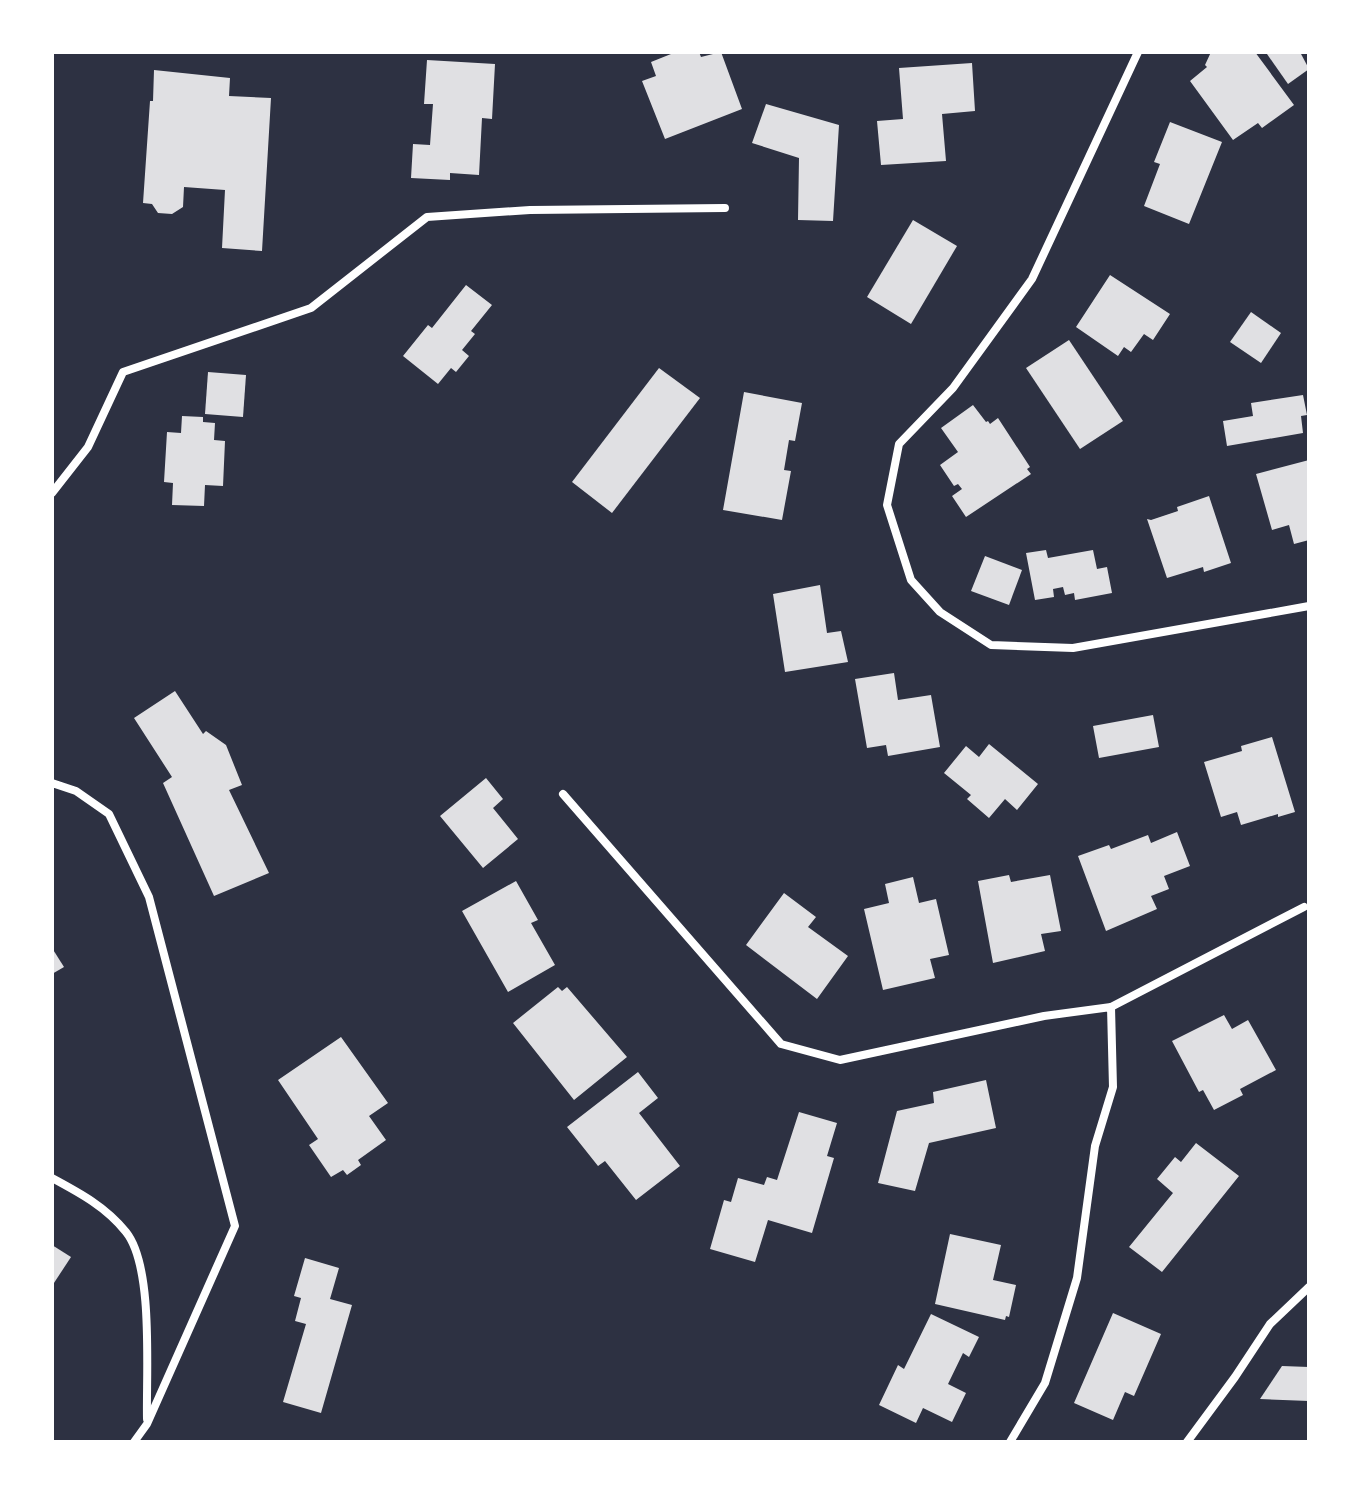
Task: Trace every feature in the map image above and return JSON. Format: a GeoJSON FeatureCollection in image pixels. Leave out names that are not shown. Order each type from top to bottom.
{"type":"FeatureCollection","features":[{"type":"Feature","properties":{"kind":"street"},"geometry":{"type":"LineString","coordinates":[[1138,52],[1032,279],[953,388],[899,444],[887,505],[890,516],[911,580],[940,612],[991,645],[1073,648],[1309,606]]}},
{"type":"Feature","properties":{"kind":"street"},"geometry":{"type":"LineString","coordinates":[[52,493],[88,447],[123,372],[311,308],[427,217],[530,210],[725,208]]}},
{"type":"Feature","properties":{"kind":"street"},"geometry":{"type":"LineString","coordinates":[[52,783],[76,791],[109,814],[149,897],[235,1226],[147,1424],[134,1442]]}},
{"type":"Feature","properties":{"kind":"street"},"geometry":{"type":"LineString","coordinates":[[563,794],[781,1044],[840,1060],[1044,1016],[1111,1007],[1304,907]]}},
{"type":"Feature","properties":{"kind":"street"},"geometry":{"type":"LineString","coordinates":[[1010,1442],[1045,1383],[1077,1278],[1095,1146],[1113,1087],[1111,1007]]}},
{"type":"Feature","properties":{"kind":"street"},"geometry":{"type":"LineString","coordinates":[[52,1178],[97,1203],[128,1234],[144,1275],[147,1424]]}},
{"type":"Feature","properties":{"kind":"street"},"geometry":{"type":"LineString","coordinates":[[1187,1442],[1270,1324],[1309,1287]]}},
{"type":"Feature","properties":{"kind":"building"},"geometry":{"type":"Polygon","coordinates":[[[676,52],[699,52],[701,57],[721,52],[742,109],[665,139],[642,81],[656,76],[651,62],[676,52]]]}},
{"type":"Feature","properties":{"kind":"building"},"geometry":{"type":"Polygon","coordinates":[[[1211,52],[1255,52],[1294,105],[1262,128],[1258,123],[1233,140],[1190,81],[1207,67],[1205,65],[1211,52]]]}},
{"type":"Feature","properties":{"kind":"building"},"geometry":{"type":"Polygon","coordinates":[[[1300,52],[1309,69],[1288,84],[1267,54],[1300,52]]]}},
{"type":"Feature","properties":{"kind":"building"},"geometry":{"type":"Polygon","coordinates":[[[427,60],[495,64],[492,119],[482,118],[479,175],[450,173],[450,180],[411,178],[413,144],[430,145],[433,104],[424,104],[427,60]]]}},
{"type":"Feature","properties":{"kind":"building"},"geometry":{"type":"Polygon","coordinates":[[[972,63],[975,111],[942,114],[946,161],[881,165],[877,121],[903,119],[899,68],[972,63]]]}},
{"type":"Feature","properties":{"kind":"building"},"geometry":{"type":"Polygon","coordinates":[[[154,70],[230,78],[229,96],[271,98],[262,251],[222,248],[225,190],[184,187],[183,207],[172,214],[158,213],[152,204],[143,203],[154,70]]]}},
{"type":"Feature","properties":{"kind":"building"},"geometry":{"type":"Polygon","coordinates":[[[766,104],[839,125],[833,221],[798,220],[799,158],[752,143],[766,104]]]}},
{"type":"Feature","properties":{"kind":"building"},"geometry":{"type":"Polygon","coordinates":[[[1170,122],[1222,142],[1189,224],[1144,206],[1160,164],[1154,162],[1170,122]]]}},
{"type":"Feature","properties":{"kind":"building"},"geometry":{"type":"Polygon","coordinates":[[[913,220],[957,246],[911,324],[867,297],[913,220]]]}},
{"type":"Feature","properties":{"kind":"building"},"geometry":{"type":"Polygon","coordinates":[[[1110,275],[1170,314],[1153,340],[1144,334],[1131,352],[1124,347],[1118,356],[1076,327],[1110,275]]]}},
{"type":"Feature","properties":{"kind":"building"},"geometry":{"type":"Polygon","coordinates":[[[466,285],[492,305],[471,331],[475,334],[462,350],[469,356],[456,372],[451,368],[438,384],[403,356],[428,325],[432,328],[466,285]]]}},
{"type":"Feature","properties":{"kind":"building"},"geometry":{"type":"Polygon","coordinates":[[[1251,312],[1281,333],[1261,363],[1230,342],[1251,312]]]}},
{"type":"Feature","properties":{"kind":"building"},"geometry":{"type":"Polygon","coordinates":[[[1069,340],[1123,421],[1080,449],[1026,368],[1069,340]]]}},
{"type":"Feature","properties":{"kind":"building"},"geometry":{"type":"Polygon","coordinates":[[[659,368],[700,398],[612,513],[572,482],[659,368]]]}},
{"type":"Feature","properties":{"kind":"building"},"geometry":{"type":"Polygon","coordinates":[[[208,372],[246,375],[243,417],[205,414],[208,372]]]}},
{"type":"Feature","properties":{"kind":"building"},"geometry":{"type":"Polygon","coordinates":[[[744,392],[802,403],[795,441],[789,440],[784,470],[791,471],[782,520],[723,510],[744,392]]]}},
{"type":"Feature","properties":{"kind":"building"},"geometry":{"type":"Polygon","coordinates":[[[1303,395],[1307,415],[1301,416],[1303,433],[1227,446],[1223,421],[1253,416],[1251,403],[1303,395]]]}},
{"type":"Feature","properties":{"kind":"building"},"geometry":{"type":"Polygon","coordinates":[[[973,405],[986,422],[990,424],[998,418],[1030,467],[1027,469],[1031,474],[966,517],[952,496],[962,489],[958,484],[954,486],[940,465],[958,452],[941,428],[973,405]]]}},
{"type":"Feature","properties":{"kind":"building"},"geometry":{"type":"Polygon","coordinates":[[[182,416],[203,417],[203,422],[215,423],[214,440],[225,441],[223,486],[205,485],[204,506],[172,505],[173,483],[164,482],[167,432],[181,433],[182,416]]]}},
{"type":"Feature","properties":{"kind":"building"},"geometry":{"type":"Polygon","coordinates":[[[1309,460],[1309,540],[1294,544],[1289,525],[1272,530],[1256,474],[1309,460]]]}},
{"type":"Feature","properties":{"kind":"building"},"geometry":{"type":"Polygon","coordinates":[[[1209,496],[1231,563],[1204,572],[1203,567],[1167,578],[1147,519],[1178,511],[1177,507],[1209,496]]]}},
{"type":"Feature","properties":{"kind":"building"},"geometry":{"type":"Polygon","coordinates":[[[1046,550],[1048,558],[1093,550],[1097,569],[1107,567],[1112,593],[1075,600],[1074,593],[1065,595],[1063,587],[1053,589],[1054,597],[1035,600],[1026,553],[1046,550]]]}},
{"type":"Feature","properties":{"kind":"building"},"geometry":{"type":"Polygon","coordinates":[[[985,556],[1022,570],[1009,605],[971,591],[985,556]]]}},
{"type":"Feature","properties":{"kind":"building"},"geometry":{"type":"Polygon","coordinates":[[[820,585],[827,633],[841,631],[848,662],[785,672],[773,594],[820,585]]]}},
{"type":"Feature","properties":{"kind":"building"},"geometry":{"type":"Polygon","coordinates":[[[894,673],[898,700],[931,695],[940,747],[888,756],[886,745],[867,748],[855,679],[894,673]]]}},
{"type":"Feature","properties":{"kind":"building"},"geometry":{"type":"Polygon","coordinates":[[[175,691],[203,734],[206,731],[226,745],[242,785],[229,790],[269,873],[214,896],[163,783],[172,777],[134,718],[175,691]]]}},
{"type":"Feature","properties":{"kind":"building"},"geometry":{"type":"Polygon","coordinates":[[[1153,715],[1159,747],[1099,758],[1093,726],[1153,715]]]}},
{"type":"Feature","properties":{"kind":"building"},"geometry":{"type":"Polygon","coordinates":[[[1272,737],[1295,812],[1241,825],[1237,812],[1221,817],[1204,762],[1242,751],[1241,746],[1272,737]]]}},
{"type":"Feature","properties":{"kind":"building"},"geometry":{"type":"Polygon","coordinates":[[[989,744],[1038,784],[1017,810],[1005,799],[989,818],[967,799],[971,795],[944,773],[966,746],[979,757],[989,744]]]}},
{"type":"Feature","properties":{"kind":"building"},"geometry":{"type":"Polygon","coordinates":[[[486,778],[503,799],[493,808],[518,839],[483,868],[440,816],[486,778]]]}},
{"type":"Feature","properties":{"kind":"building"},"geometry":{"type":"Polygon","coordinates":[[[1177,832],[1190,866],[1164,876],[1169,889],[1151,896],[1157,909],[1106,931],[1078,856],[1109,845],[1111,849],[1148,835],[1151,843],[1177,832]]]}},
{"type":"Feature","properties":{"kind":"building"},"geometry":{"type":"Polygon","coordinates":[[[1009,875],[1011,882],[1050,875],[1061,931],[1041,934],[1045,951],[993,963],[978,881],[1009,875]]]}},
{"type":"Feature","properties":{"kind":"building"},"geometry":{"type":"Polygon","coordinates":[[[913,877],[919,903],[936,899],[949,955],[930,959],[935,978],[883,990],[864,909],[889,903],[885,884],[913,877]]]}},
{"type":"Feature","properties":{"kind":"building"},"geometry":{"type":"Polygon","coordinates":[[[516,881],[538,920],[531,923],[555,965],[508,992],[462,911],[516,881]]]}},
{"type":"Feature","properties":{"kind":"building"},"geometry":{"type":"Polygon","coordinates":[[[784,893],[816,917],[808,927],[848,956],[817,999],[746,945],[784,893]]]}},
{"type":"Feature","properties":{"kind":"building"},"geometry":{"type":"Polygon","coordinates":[[[52,948],[64,967],[52,974],[52,948]]]}},
{"type":"Feature","properties":{"kind":"building"},"geometry":{"type":"Polygon","coordinates":[[[558,987],[562,991],[567,987],[627,1057],[574,1100],[513,1023],[558,987]]]}},
{"type":"Feature","properties":{"kind":"building"},"geometry":{"type":"Polygon","coordinates":[[[1224,1015],[1232,1029],[1248,1020],[1276,1070],[1240,1089],[1243,1095],[1214,1110],[1203,1090],[1199,1092],[1172,1041],[1224,1015]]]}},
{"type":"Feature","properties":{"kind":"building"},"geometry":{"type":"Polygon","coordinates":[[[341,1037],[388,1103],[369,1116],[386,1140],[358,1160],[361,1165],[347,1175],[343,1170],[331,1177],[309,1145],[318,1139],[278,1080],[341,1037]]]}},
{"type":"Feature","properties":{"kind":"building"},"geometry":{"type":"Polygon","coordinates":[[[638,1072],[658,1098],[639,1113],[680,1166],[636,1200],[605,1161],[598,1166],[567,1127],[638,1072]]]}},
{"type":"Feature","properties":{"kind":"building"},"geometry":{"type":"Polygon","coordinates":[[[986,1080],[996,1128],[929,1143],[915,1191],[878,1183],[897,1111],[934,1103],[933,1092],[986,1080]]]}},
{"type":"Feature","properties":{"kind":"building"},"geometry":{"type":"Polygon","coordinates":[[[799,1112],[837,1123],[827,1156],[834,1158],[812,1233],[768,1220],[755,1262],[710,1249],[724,1200],[731,1202],[738,1178],[764,1185],[767,1177],[777,1180],[799,1112]]]}},
{"type":"Feature","properties":{"kind":"building"},"geometry":{"type":"Polygon","coordinates":[[[1196,1143],[1239,1176],[1162,1272],[1129,1247],[1173,1193],[1157,1179],[1175,1157],[1181,1162],[1196,1143]]]}},
{"type":"Feature","properties":{"kind":"building"},"geometry":{"type":"Polygon","coordinates":[[[950,1234],[1001,1245],[993,1280],[1016,1285],[1009,1317],[1006,1316],[1005,1320],[935,1304],[950,1234]]]}},
{"type":"Feature","properties":{"kind":"building"},"geometry":{"type":"Polygon","coordinates":[[[52,1245],[71,1257],[52,1286],[52,1245]]]}},
{"type":"Feature","properties":{"kind":"building"},"geometry":{"type":"Polygon","coordinates":[[[305,1258],[339,1268],[330,1299],[352,1305],[321,1413],[283,1402],[306,1324],[295,1321],[301,1298],[294,1296],[305,1258]]]}},
{"type":"Feature","properties":{"kind":"building"},"geometry":{"type":"Polygon","coordinates":[[[1113,1313],[1161,1334],[1134,1396],[1125,1392],[1113,1420],[1074,1403],[1113,1313]]]}},
{"type":"Feature","properties":{"kind":"building"},"geometry":{"type":"Polygon","coordinates":[[[931,1314],[979,1337],[969,1357],[963,1353],[948,1384],[966,1393],[952,1422],[923,1408],[916,1423],[879,1405],[898,1365],[904,1369],[931,1314]]]}},
{"type":"Feature","properties":{"kind":"building"},"geometry":{"type":"Polygon","coordinates":[[[1282,1366],[1309,1367],[1309,1401],[1260,1399],[1282,1366]]]}}]}
